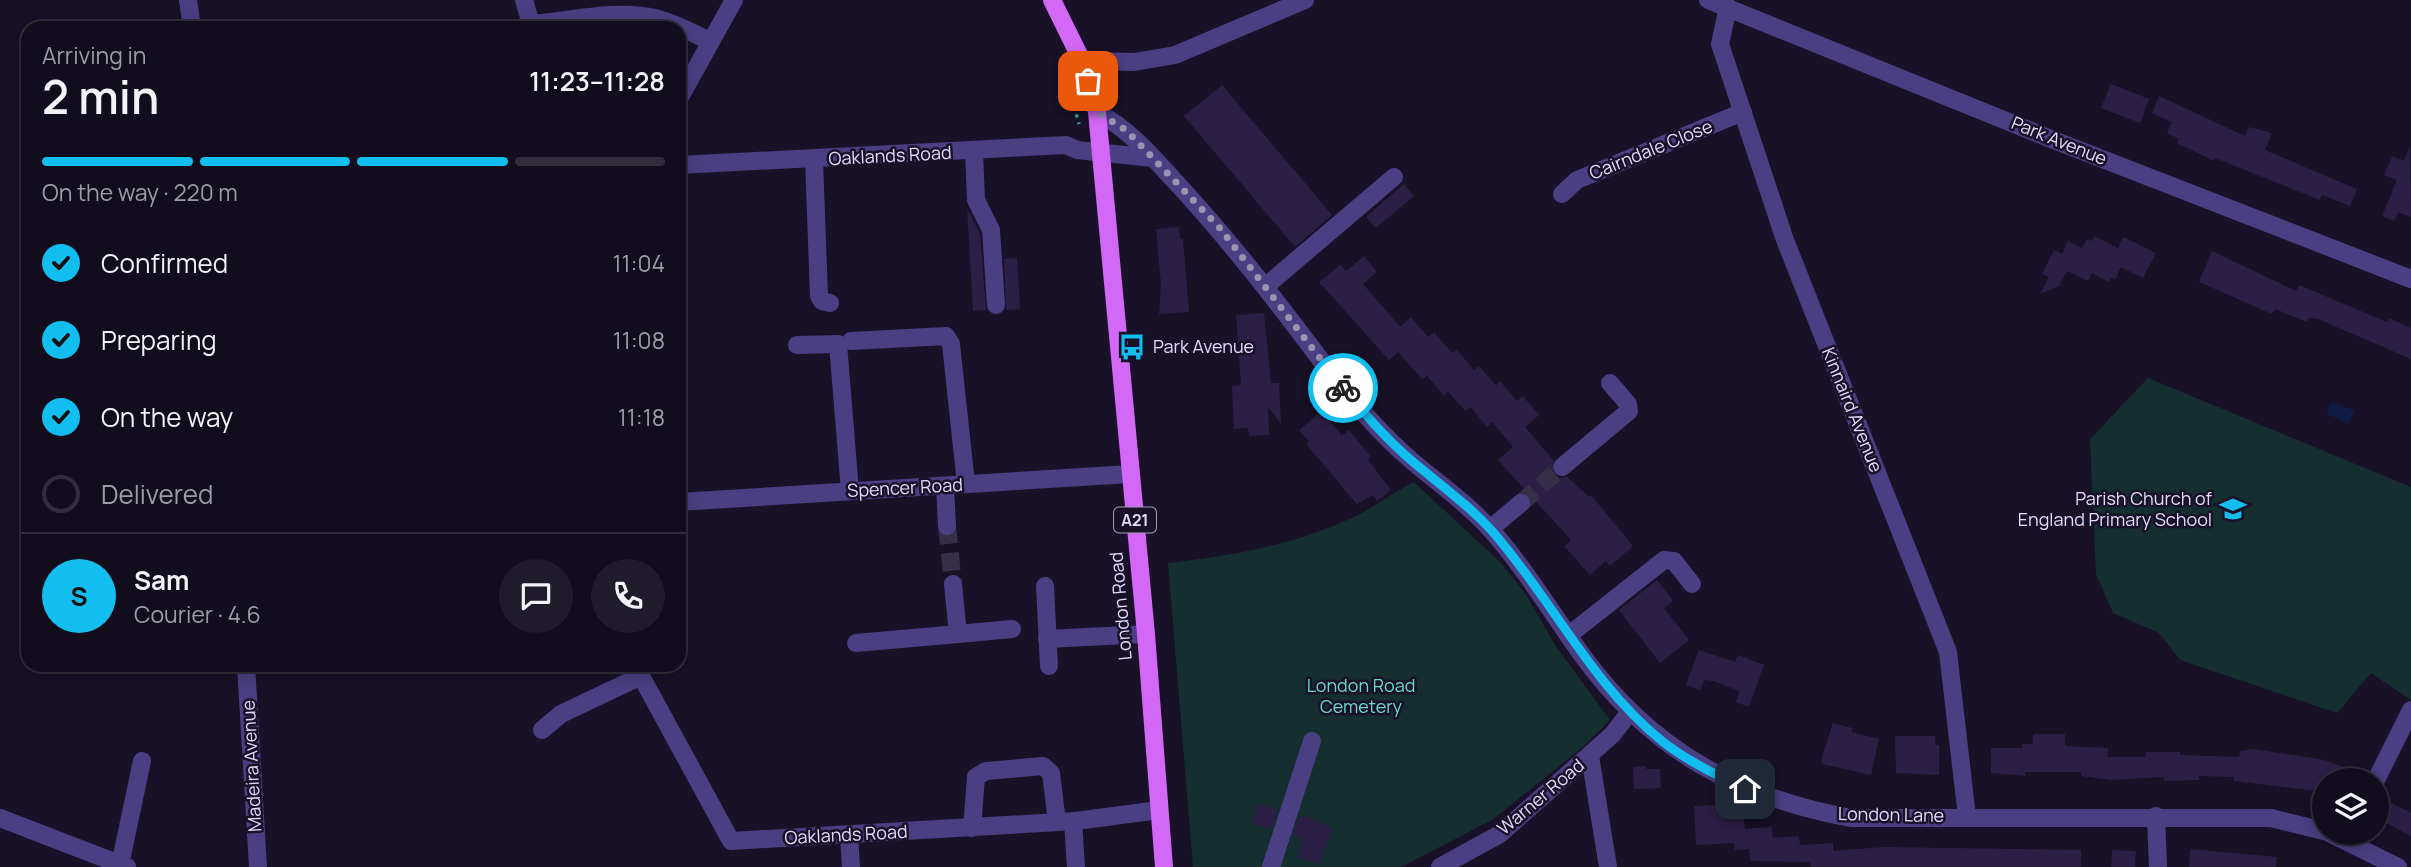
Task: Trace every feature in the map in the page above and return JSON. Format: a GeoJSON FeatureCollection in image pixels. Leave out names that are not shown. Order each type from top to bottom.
{"type":"FeatureCollection","features":[{"type":"Feature","properties":{"kind":"main road","name":"A21"},"geometry":{"type":"LineString","coordinates":[[1052,0],[1082,61],[1097,112],[1100,152]]}},
{"type":"Feature","properties":{"kind":"main road","name":"London Road"},"geometry":{"type":"LineString","coordinates":[[1100,152],[1146,634],[1164,867]]}},
{"type":"Feature","properties":{"kind":"street"},"geometry":{"type":"LineString","coordinates":[[188,0],[191,21]]}},
{"type":"Feature","properties":{"kind":"street"},"geometry":{"type":"LineString","coordinates":[[524,0],[525,21]]}},
{"type":"Feature","properties":{"kind":"street"},"geometry":{"type":"LineString","coordinates":[[686,85],[734,0]]}},
{"type":"Feature","properties":{"kind":"street"},"geometry":{"type":"LineString","coordinates":[[1082,61],[1134,62],[1175,55],[1305,0]]}},
{"type":"Feature","properties":{"kind":"street","name":"Park Avenue"},"geometry":{"type":"LineString","coordinates":[[1708,0],[2064,144],[2411,279]]}},
{"type":"Feature","properties":{"kind":"street","name":"Kinnaird Avenue"},"geometry":{"type":"LineString","coordinates":[[1728,7],[1720,44],[1785,240],[1948,652],[1967,817]]}},
{"type":"Feature","properties":{"kind":"street"},"geometry":{"type":"LineString","coordinates":[[572,21],[628,15],[663,21]]}},
{"type":"Feature","properties":{"kind":"street"},"geometry":{"type":"LineString","coordinates":[[686,30],[709,41]]}},
{"type":"Feature","properties":{"kind":"street","name":"London Lane"},"geometry":{"type":"LineString","coordinates":[[1097,112],[1126,130],[1219,227],[1378,430],[1490,529],[1541,592],[1569,635],[1630,712],[1663,742],[1704,768],[1745,789],[1801,809],[1851,818],[2271,818],[2312,828]]}},
{"type":"Feature","properties":{"kind":"street","name":"Cairndale Close"},"geometry":{"type":"LineString","coordinates":[[1562,194],[1577,180],[1743,112]]}},
{"type":"Feature","properties":{"kind":"street","name":"Oaklands Road"},"geometry":{"type":"LineString","coordinates":[[686,165],[977,152],[1066,145],[1077,150],[1100,152]]}},
{"type":"Feature","properties":{"kind":"street"},"geometry":{"type":"LineString","coordinates":[[977,152],[976,200],[991,230],[996,305]]}},
{"type":"Feature","properties":{"kind":"street"},"geometry":{"type":"LineString","coordinates":[[1100,152],[1153,158]]}},
{"type":"Feature","properties":{"kind":"street"},"geometry":{"type":"LineString","coordinates":[[814,160],[819,296],[822,301],[830,303]]}},
{"type":"Feature","properties":{"kind":"street"},"geometry":{"type":"LineString","coordinates":[[1266,286],[1394,177]]}},
{"type":"Feature","properties":{"kind":"street"},"geometry":{"type":"LineString","coordinates":[[851,341],[946,336],[951,344],[966,484]]}},
{"type":"Feature","properties":{"kind":"street"},"geometry":{"type":"LineString","coordinates":[[797,345],[838,344],[850,491]]}},
{"type":"Feature","properties":{"kind":"street"},"geometry":{"type":"LineString","coordinates":[[1562,467],[1629,411],[1628,404],[1610,383]]}},
{"type":"Feature","properties":{"kind":"street","name":"Spencer Road"},"geometry":{"type":"LineString","coordinates":[[686,502],[1130,474]]}},
{"type":"Feature","properties":{"kind":"street"},"geometry":{"type":"LineString","coordinates":[[945,486],[947,526]]}},
{"type":"Feature","properties":{"kind":"street"},"geometry":{"type":"LineString","coordinates":[[1490,529],[1521,503]]}},
{"type":"Feature","properties":{"kind":"street"},"geometry":{"type":"LineString","coordinates":[[1569,635],[1664,560],[1674,561],[1692,584]]}},
{"type":"Feature","properties":{"kind":"street"},"geometry":{"type":"LineString","coordinates":[[953,584],[958,634]]}},
{"type":"Feature","properties":{"kind":"street"},"geometry":{"type":"LineString","coordinates":[[1045,586],[1049,666]]}},
{"type":"Feature","properties":{"kind":"street"},"geometry":{"type":"LineString","coordinates":[[856,643],[1012,629]]}},
{"type":"Feature","properties":{"kind":"street"},"geometry":{"type":"LineString","coordinates":[[1047,639],[1146,634]]}},
{"type":"Feature","properties":{"kind":"street","name":"Madeira Avenue"},"geometry":{"type":"LineString","coordinates":[[246,672],[258,867]]}},
{"type":"Feature","properties":{"kind":"street"},"geometry":{"type":"LineString","coordinates":[[542,730],[561,714],[638,672]]}},
{"type":"Feature","properties":{"kind":"street","name":"Oaklands Road"},"geometry":{"type":"LineString","coordinates":[[641,672],[731,841],[972,828],[1158,810]]}},
{"type":"Feature","properties":{"kind":"street"},"geometry":{"type":"LineString","coordinates":[[2382,768],[2411,710]]}},
{"type":"Feature","properties":{"kind":"street","name":"Warner Road"},"geometry":{"type":"LineString","coordinates":[[1440,867],[1500,834],[1590,756],[1612,735],[1630,712]]}},
{"type":"Feature","properties":{"kind":"street"},"geometry":{"type":"LineString","coordinates":[[1271,867],[1312,741]]}},
{"type":"Feature","properties":{"kind":"street"},"geometry":{"type":"LineString","coordinates":[[1590,756],[1608,867]]}},
{"type":"Feature","properties":{"kind":"street"},"geometry":{"type":"LineString","coordinates":[[0,818],[124,866],[142,761]]}},
{"type":"Feature","properties":{"kind":"street"},"geometry":{"type":"LineString","coordinates":[[972,828],[975,777],[986,771],[1043,766],[1051,773],[1076,867]]}},
{"type":"Feature","properties":{"kind":"street"},"geometry":{"type":"LineString","coordinates":[[2156,816],[2158,867]]}},
{"type":"Feature","properties":{"kind":"street"},"geometry":{"type":"LineString","coordinates":[[849,836],[851,867]]}},
{"type":"Feature","properties":{"kind":"street"},"geometry":{"type":"LineString","coordinates":[[2363,845],[2398,867]]}},
{"type":"Feature","properties":{"kind":"path"},"geometry":{"type":"LineString","coordinates":[[1110,80],[1113,98]]}},
{"type":"Feature","properties":{"kind":"path"},"geometry":{"type":"LineString","coordinates":[[1074,106],[1080,130]]}},
{"type":"Feature","properties":{"kind":"green space","name":"Parish Church of England Primary School"},"geometry":{"type":"Polygon","coordinates":[[[2148,378],[2411,487],[2411,700],[2371,673],[2337,713],[2180,660],[2159,633],[2113,613],[2096,574],[2090,439],[2148,378]]]}},
{"type":"Feature","properties":{"kind":"green space","name":"London Road Cemetery"},"geometry":{"type":"Polygon","coordinates":[[[1414,482],[1500,562],[1527,596],[1555,645],[1610,720],[1583,747],[1492,820],[1401,867],[1193,867],[1168,563],[1243,552],[1292,540],[1362,513],[1414,482]]]}},
{"type":"Feature","properties":{"kind":"water"},"geometry":{"type":"Polygon","coordinates":[[[2331,401],[2355,411],[2349,424],[2326,414],[2331,401]]]}},
{"type":"Feature","properties":{"kind":"building"},"geometry":{"type":"Polygon","coordinates":[[[2111,84],[2149,99],[2140,123],[2101,108],[2111,84]]]}},
{"type":"Feature","properties":{"kind":"building"},"geometry":{"type":"Polygon","coordinates":[[[1222,85],[1332,215],[1295,247],[1184,116],[1222,85]]]}},
{"type":"Feature","properties":{"kind":"building"},"geometry":{"type":"Polygon","coordinates":[[[2159,96],[2245,136],[2249,127],[2272,133],[2265,150],[2357,189],[2350,206],[2322,195],[2320,200],[2215,158],[2214,161],[2177,143],[2179,139],[2167,133],[2172,122],[2152,113],[2159,96]]]}},
{"type":"Feature","properties":{"kind":"building"},"geometry":{"type":"Polygon","coordinates":[[[2410,146],[2411,217],[2398,212],[2394,221],[2382,216],[2397,180],[2384,175],[2392,156],[2404,161],[2410,146]]]}},
{"type":"Feature","properties":{"kind":"building"},"geometry":{"type":"Polygon","coordinates":[[[1404,184],[1414,196],[1376,228],[1366,217],[1404,184]]]}},
{"type":"Feature","properties":{"kind":"building"},"geometry":{"type":"Polygon","coordinates":[[[967,209],[980,233],[986,310],[973,311],[967,209]]]}},
{"type":"Feature","properties":{"kind":"building"},"geometry":{"type":"Polygon","coordinates":[[[1179,227],[1180,239],[1183,239],[1189,312],[1159,314],[1161,284],[1156,229],[1179,227]]]}},
{"type":"Feature","properties":{"kind":"building"},"geometry":{"type":"Polygon","coordinates":[[[2094,236],[2118,248],[2123,237],[2156,253],[2143,278],[2121,267],[2115,279],[2111,277],[2109,282],[2092,273],[2088,281],[2067,271],[2059,286],[2040,294],[2049,277],[2042,274],[2054,250],[2062,254],[2068,241],[2082,248],[2087,239],[2092,241],[2094,236]]]}},
{"type":"Feature","properties":{"kind":"building"},"geometry":{"type":"Polygon","coordinates":[[[2212,251],[2296,291],[2299,285],[2387,322],[2389,318],[2411,328],[2411,359],[2318,319],[2309,318],[2307,322],[2275,309],[2272,314],[2199,282],[2212,251]]]}},
{"type":"Feature","properties":{"kind":"building"},"geometry":{"type":"Polygon","coordinates":[[[1364,256],[1377,272],[1363,284],[1400,327],[1411,317],[1428,337],[1434,332],[1452,353],[1457,350],[1474,370],[1479,366],[1496,385],[1500,381],[1517,401],[1523,396],[1539,415],[1525,427],[1553,460],[1553,474],[1559,478],[1567,477],[1589,497],[1591,495],[1633,546],[1610,566],[1606,561],[1590,575],[1564,546],[1571,540],[1498,460],[1513,447],[1492,422],[1487,427],[1471,407],[1466,411],[1448,392],[1444,396],[1427,376],[1422,379],[1398,352],[1389,360],[1319,282],[1340,265],[1346,271],[1364,256]]]}},
{"type":"Feature","properties":{"kind":"building"},"geometry":{"type":"Polygon","coordinates":[[[1017,258],[1020,309],[1006,310],[1004,259],[1017,258]]]}},
{"type":"Feature","properties":{"kind":"building"},"geometry":{"type":"Polygon","coordinates":[[[1264,313],[1271,383],[1279,383],[1281,424],[1268,407],[1269,435],[1249,436],[1248,428],[1234,429],[1232,386],[1241,385],[1236,315],[1264,313]]]}},
{"type":"Feature","properties":{"kind":"building"},"geometry":{"type":"Polygon","coordinates":[[[1322,411],[1342,436],[1349,430],[1371,457],[1368,460],[1391,490],[1377,501],[1373,495],[1357,504],[1306,444],[1309,441],[1299,430],[1322,411]]]}},
{"type":"Feature","properties":{"kind":"building"},"geometry":{"type":"Polygon","coordinates":[[[1657,580],[1673,601],[1664,608],[1689,640],[1660,663],[1619,610],[1657,580]]]}},
{"type":"Feature","properties":{"kind":"building"},"geometry":{"type":"Polygon","coordinates":[[[1699,650],[1735,662],[1738,655],[1764,665],[1749,707],[1736,702],[1740,691],[1713,681],[1704,680],[1700,690],[1686,685],[1699,650]]]}},
{"type":"Feature","properties":{"kind":"building"},"geometry":{"type":"Polygon","coordinates":[[[1833,723],[1852,728],[1851,732],[1879,739],[1871,775],[1823,764],[1821,760],[1833,723]]]}},
{"type":"Feature","properties":{"kind":"building"},"geometry":{"type":"Polygon","coordinates":[[[2033,734],[2065,734],[2065,746],[2108,748],[2107,757],[2146,757],[2146,752],[2180,752],[2180,755],[2239,757],[2240,751],[2253,749],[2320,759],[2347,768],[2312,768],[2312,790],[2234,781],[2234,777],[2199,776],[2199,780],[2164,781],[2164,777],[2111,780],[2081,776],[2081,772],[2025,772],[2025,776],[1991,773],[1991,748],[2022,748],[2022,744],[2033,744],[2033,734]]]}},
{"type":"Feature","properties":{"kind":"building"},"geometry":{"type":"Polygon","coordinates":[[[1895,736],[1935,736],[1935,745],[1939,745],[1939,775],[1896,773],[1895,736]]]}},
{"type":"Feature","properties":{"kind":"building"},"geometry":{"type":"Polygon","coordinates":[[[1646,766],[1646,769],[1660,769],[1661,788],[1634,789],[1633,767],[1646,766]]]}},
{"type":"Feature","properties":{"kind":"building"},"geometry":{"type":"Polygon","coordinates":[[[2389,802],[2411,813],[2411,836],[2389,825],[2389,802]]]}},
{"type":"Feature","properties":{"kind":"building"},"geometry":{"type":"Polygon","coordinates":[[[1258,804],[1278,810],[1271,829],[1252,823],[1258,804]]]}},
{"type":"Feature","properties":{"kind":"building"},"geometry":{"type":"Polygon","coordinates":[[[1716,805],[1717,813],[1730,812],[1730,818],[1744,817],[1745,829],[1772,827],[1773,838],[1799,836],[1800,845],[1833,843],[1833,851],[1883,847],[2081,850],[2081,867],[1811,867],[1810,862],[1750,861],[1749,849],[1735,850],[1734,843],[1696,845],[1694,806],[1716,805]]]}},
{"type":"Feature","properties":{"kind":"building"},"geometry":{"type":"Polygon","coordinates":[[[1305,816],[1332,828],[1320,864],[1297,857],[1302,839],[1293,836],[1299,817],[1305,816]]]}},
{"type":"Feature","properties":{"kind":"building"},"geometry":{"type":"Polygon","coordinates":[[[2190,849],[2277,857],[2276,867],[2189,867],[2190,849]]]}},
{"type":"Feature","properties":{"kind":"building"},"geometry":{"type":"Polygon","coordinates":[[[2112,850],[2136,851],[2135,867],[2111,867],[2112,850]]]}},
{"type":"Feature","properties":{"kind":"tunnel"},"geometry":{"type":"LineString","coordinates":[[1521,503],[1562,467]]}},
{"type":"Feature","properties":{"kind":"tunnel"},"geometry":{"type":"LineString","coordinates":[[947,526],[953,584]]}},
{"type":"Feature","properties":{"kind":"way so far"},"geometry":{"type":"LineString","coordinates":[[1088,81],[1097,112],[1126,130],[1219,227],[1343,388]]}},
{"type":"Feature","properties":{"kind":"place","name":"Park Avenue"},"geometry":{"type":"Point","coordinates":[1132,347]}},
{"type":"Feature","properties":{"kind":"place","name":"Parish Church of England Primary School"},"geometry":{"type":"Point","coordinates":[2233,509]}},
{"type":"Feature","properties":{"kind":"route"},"geometry":{"type":"LineString","coordinates":[[1343,388],[1378,430],[1490,529],[1541,592],[1583,656],[1630,712],[1663,742],[1704,768],[1745,789]]}}]}
